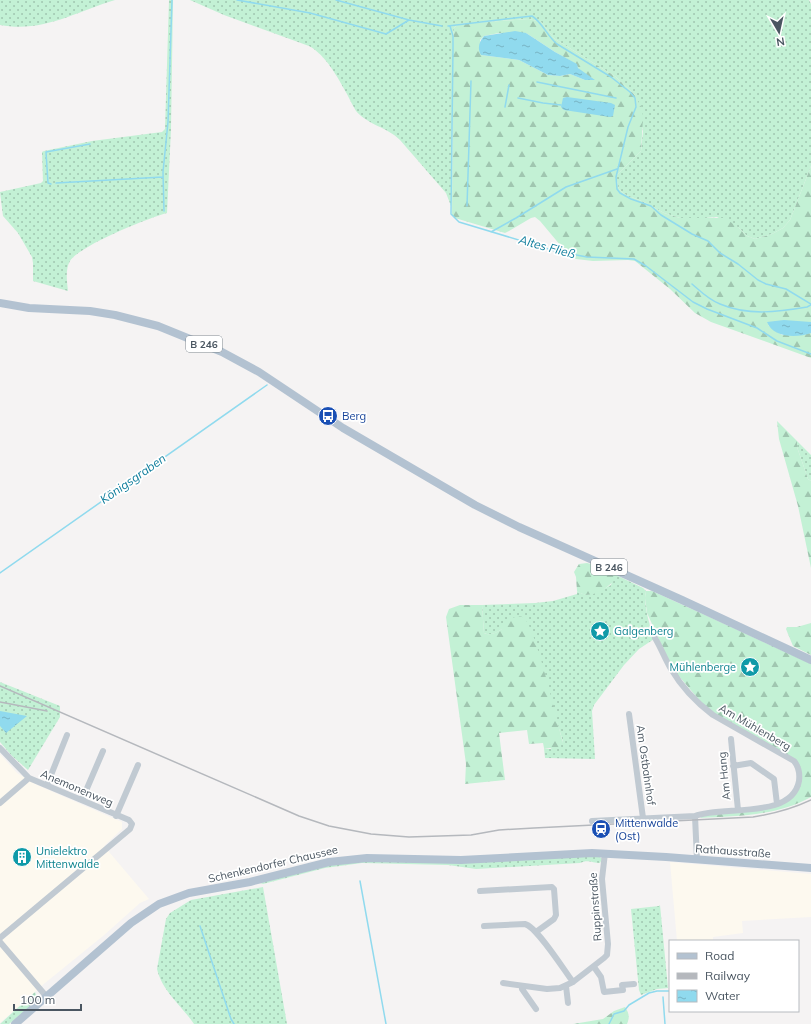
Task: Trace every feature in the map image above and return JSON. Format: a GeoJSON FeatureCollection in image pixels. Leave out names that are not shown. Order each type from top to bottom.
{"type":"FeatureCollection","features":[{"type":"Feature","properties":{"kind":"main road","name":"B 246"},"geometry":{"type":"LineString","coordinates":[[2,304],[29,308],[90,311],[115,315],[158,326],[198,341],[238,359],[266,376],[322,415],[475,505],[508,522],[811,660]]}},
{"type":"Feature","properties":{"kind":"main road","name":"Schenkendorfer Chaussee"},"geometry":{"type":"LineString","coordinates":[[15,1024],[140,916],[159,904],[185,894],[250,882],[323,863],[350,859],[384,858],[461,860],[577,853],[605,853]]}},
{"type":"Feature","properties":{"kind":"main road","name":"Rathausstraße"},"geometry":{"type":"LineString","coordinates":[[605,853],[811,868]]}},
{"type":"Feature","properties":{"kind":"street","name":"Am Mühlenberg"},"geometry":{"type":"LineString","coordinates":[[655,638],[671,669],[680,682],[705,709],[713,715],[787,756],[797,765],[799,775],[796,790],[791,797],[777,804],[763,807],[706,812],[695,816]]}},
{"type":"Feature","properties":{"kind":"street","name":"Am Ostbahnhof"},"geometry":{"type":"LineString","coordinates":[[629,714],[643,818]]}},
{"type":"Feature","properties":{"kind":"street"},"geometry":{"type":"LineString","coordinates":[[47,785],[67,735]]}},
{"type":"Feature","properties":{"kind":"street","name":"Am Hang"},"geometry":{"type":"LineString","coordinates":[[731,739],[738,810]]}},
{"type":"Feature","properties":{"kind":"street","name":"Anemonenweg"},"geometry":{"type":"LineString","coordinates":[[0,748],[29,778],[116,816],[129,820],[132,824],[130,828],[0,938]]}},
{"type":"Feature","properties":{"kind":"street"},"geometry":{"type":"LineString","coordinates":[[82,800],[103,751]]}},
{"type":"Feature","properties":{"kind":"street"},"geometry":{"type":"LineString","coordinates":[[733,766],[751,763],[774,779],[777,804]]}},
{"type":"Feature","properties":{"kind":"street"},"geometry":{"type":"LineString","coordinates":[[116,816],[138,765]]}},
{"type":"Feature","properties":{"kind":"street"},"geometry":{"type":"LineString","coordinates":[[0,803],[29,778]]}},
{"type":"Feature","properties":{"kind":"street"},"geometry":{"type":"LineString","coordinates":[[695,816],[697,860]]}},
{"type":"Feature","properties":{"kind":"street","name":"Am Ostbahnhof"},"geometry":{"type":"LineString","coordinates":[[592,821],[695,816]]}},
{"type":"Feature","properties":{"kind":"street","name":"Ruppinstraße"},"geometry":{"type":"LineString","coordinates":[[503,983],[547,989],[566,986],[594,967],[604,958],[608,950],[602,879],[605,853]]}},
{"type":"Feature","properties":{"kind":"street"},"geometry":{"type":"LineString","coordinates":[[480,891],[552,887],[554,889],[556,915],[554,919],[536,932]]}},
{"type":"Feature","properties":{"kind":"street"},"geometry":{"type":"LineString","coordinates":[[484,926],[525,924],[533,928],[573,982]]}},
{"type":"Feature","properties":{"kind":"street"},"geometry":{"type":"LineString","coordinates":[[0,942],[46,996]]}},
{"type":"Feature","properties":{"kind":"street"},"geometry":{"type":"LineString","coordinates":[[594,967],[601,977],[604,992],[622,990],[622,985],[634,984]]}},
{"type":"Feature","properties":{"kind":"street"},"geometry":{"type":"LineString","coordinates":[[522,986],[523,990],[536,1009]]}},
{"type":"Feature","properties":{"kind":"street"},"geometry":{"type":"LineString","coordinates":[[566,986],[568,1003]]}},
{"type":"Feature","properties":{"kind":"shaded area"},"geometry":{"type":"Polygon","coordinates":[[[0,754],[17,773],[37,785],[122,822],[122,829],[104,846],[149,899],[140,903],[0,1023],[0,754]]]}},
{"type":"Feature","properties":{"kind":"shaded area"},"geometry":{"type":"Polygon","coordinates":[[[670,862],[811,874],[811,917],[742,921],[743,933],[713,937],[713,940],[677,940],[670,862]]]}},
{"type":"Feature","properties":{"kind":"green space"},"geometry":{"type":"Polygon","coordinates":[[[0,0],[115,0],[45,24],[16,27],[0,25],[0,0]]]}},
{"type":"Feature","properties":{"kind":"green space"},"geometry":{"type":"Polygon","coordinates":[[[169,0],[173,0],[171,129],[167,213],[145,220],[115,233],[76,255],[70,261],[67,268],[68,291],[33,281],[32,257],[18,233],[3,216],[0,192],[41,183],[43,181],[42,152],[44,151],[92,141],[162,132],[165,129],[169,0]]]}},
{"type":"Feature","properties":{"kind":"green space"},"geometry":{"type":"Polygon","coordinates":[[[190,0],[809,0],[811,4],[811,166],[790,220],[783,228],[772,234],[755,239],[747,236],[739,228],[717,217],[693,219],[680,218],[664,213],[644,202],[624,194],[619,189],[617,175],[641,151],[643,131],[635,95],[616,77],[555,39],[541,22],[529,19],[458,24],[454,28],[453,43],[451,206],[446,193],[400,140],[389,132],[366,120],[356,111],[331,67],[315,50],[309,46],[224,15],[190,0]]]}},
{"type":"Feature","properties":{"kind":"green space"},"geometry":{"type":"Polygon","coordinates":[[[529,19],[541,22],[555,39],[616,77],[635,95],[642,109],[643,117],[641,151],[617,175],[619,189],[624,194],[644,202],[664,213],[680,218],[725,218],[747,236],[755,239],[772,234],[783,228],[790,220],[811,166],[811,322],[768,325],[782,335],[811,333],[811,358],[711,322],[695,313],[670,289],[635,261],[593,261],[576,259],[566,252],[535,217],[505,233],[455,218],[452,215],[453,43],[454,28],[458,24],[529,19]],[[499,33],[484,36],[480,40],[481,55],[519,60],[548,75],[560,76],[570,74],[585,80],[576,64],[526,33],[499,33]]]}},
{"type":"Feature","properties":{"kind":"green space"},"geometry":{"type":"Polygon","coordinates":[[[777,421],[797,441],[797,447],[808,479],[811,481],[811,568],[798,506],[779,439],[777,421]]]}},
{"type":"Feature","properties":{"kind":"green space"},"geometry":{"type":"Polygon","coordinates":[[[797,441],[811,455],[811,481],[808,479],[797,447],[797,441]]]}},
{"type":"Feature","properties":{"kind":"green space"},"geometry":{"type":"Polygon","coordinates":[[[587,563],[608,570],[616,578],[603,590],[593,594],[582,594],[577,591],[574,572],[579,564],[587,563]]]}},
{"type":"Feature","properties":{"kind":"green space"},"geometry":{"type":"Polygon","coordinates":[[[614,574],[643,588],[646,591],[646,609],[654,639],[639,649],[624,665],[594,705],[592,711],[595,759],[545,758],[544,748],[550,749],[563,742],[555,715],[502,629],[493,634],[484,633],[482,605],[553,601],[577,594],[577,591],[585,594],[594,593],[611,585],[614,574]]]}},
{"type":"Feature","properties":{"kind":"green space"},"geometry":{"type":"Polygon","coordinates":[[[646,591],[652,591],[811,664],[811,797],[785,808],[757,814],[700,818],[704,815],[754,811],[796,794],[801,784],[799,765],[706,708],[672,668],[647,613],[645,598],[646,591]]]}},
{"type":"Feature","properties":{"kind":"green space"},"geometry":{"type":"Polygon","coordinates":[[[460,605],[482,605],[484,633],[486,634],[498,632],[502,629],[504,621],[517,617],[524,618],[529,625],[540,656],[563,742],[559,748],[544,748],[543,743],[529,744],[527,730],[499,733],[505,780],[465,784],[466,764],[446,617],[449,609],[460,605]]]}},
{"type":"Feature","properties":{"kind":"green space"},"geometry":{"type":"Polygon","coordinates":[[[811,623],[811,655],[793,646],[786,629],[787,627],[797,627],[811,623]]]}},
{"type":"Feature","properties":{"kind":"green space"},"geometry":{"type":"Polygon","coordinates":[[[0,682],[60,706],[60,717],[28,770],[12,756],[0,742],[0,682]]]}},
{"type":"Feature","properties":{"kind":"green space"},"geometry":{"type":"Polygon","coordinates":[[[599,856],[602,859],[600,863],[586,861],[580,863],[476,869],[448,865],[362,863],[325,868],[263,884],[260,883],[311,869],[350,861],[599,856]]]}},
{"type":"Feature","properties":{"kind":"green space"},"geometry":{"type":"Polygon","coordinates":[[[263,887],[287,1024],[194,1024],[163,984],[157,969],[166,919],[170,913],[191,900],[263,887]]]}},
{"type":"Feature","properties":{"kind":"green space"},"geometry":{"type":"Polygon","coordinates":[[[660,905],[668,988],[657,989],[641,995],[639,990],[631,909],[660,905]]]}},
{"type":"Feature","properties":{"kind":"green space"},"geometry":{"type":"Polygon","coordinates":[[[35,992],[37,997],[34,1003],[9,1024],[0,1024],[35,992]]]}},
{"type":"Feature","properties":{"kind":"green space"},"geometry":{"type":"Polygon","coordinates":[[[625,1007],[629,1015],[627,1024],[573,1024],[603,1019],[614,1011],[625,1007]]]}},
{"type":"Feature","properties":{"kind":"water"},"geometry":{"type":"Polygon","coordinates":[[[515,31],[526,33],[577,64],[578,68],[595,80],[585,80],[570,74],[560,76],[548,75],[519,60],[481,55],[479,45],[484,36],[515,31]]]}},
{"type":"Feature","properties":{"kind":"water"},"geometry":{"type":"Polygon","coordinates":[[[567,97],[611,103],[615,105],[613,116],[610,117],[564,110],[561,107],[563,98],[567,97]]]}},
{"type":"Feature","properties":{"kind":"water"},"geometry":{"type":"Polygon","coordinates":[[[784,320],[811,322],[811,333],[799,336],[780,334],[774,331],[767,322],[784,320]]]}},
{"type":"Feature","properties":{"kind":"water"},"geometry":{"type":"Polygon","coordinates":[[[0,711],[27,716],[6,733],[0,726],[0,711]]]}},
{"type":"Feature","properties":{"kind":"waterway"},"geometry":{"type":"LineString","coordinates":[[164,211],[163,172],[168,122],[172,0]]}},
{"type":"Feature","properties":{"kind":"waterway"},"geometry":{"type":"LineString","coordinates":[[237,0],[310,13],[386,34],[409,20],[442,26]]}},
{"type":"Feature","properties":{"kind":"waterway"},"geometry":{"type":"LineString","coordinates":[[336,0],[409,20]]}},
{"type":"Feature","properties":{"kind":"waterway"},"geometry":{"type":"LineString","coordinates":[[448,26],[532,16],[536,19],[557,44],[611,77],[630,92],[635,98],[636,107],[628,127],[616,177],[617,189],[620,193],[631,199],[651,206],[661,215],[692,234],[708,241],[720,253],[738,264],[758,280],[766,284],[786,289],[811,304]]}},
{"type":"Feature","properties":{"kind":"waterway","name":"Altes Fließ"},"geometry":{"type":"LineString","coordinates":[[450,26],[453,36],[451,214],[459,222],[555,251],[587,257],[634,259],[646,266],[693,302],[707,309],[757,328],[777,341],[811,354]]}},
{"type":"Feature","properties":{"kind":"waterway"},"geometry":{"type":"LineString","coordinates":[[467,206],[471,81]]}},
{"type":"Feature","properties":{"kind":"waterway"},"geometry":{"type":"LineString","coordinates":[[537,82],[616,98]]}},
{"type":"Feature","properties":{"kind":"waterway"},"geometry":{"type":"LineString","coordinates":[[505,107],[509,85]]}},
{"type":"Feature","properties":{"kind":"waterway"},"geometry":{"type":"LineString","coordinates":[[518,98],[561,105]]}},
{"type":"Feature","properties":{"kind":"waterway"},"geometry":{"type":"LineString","coordinates":[[51,184],[48,183],[46,152],[90,144]]}},
{"type":"Feature","properties":{"kind":"waterway"},"geometry":{"type":"LineString","coordinates":[[491,232],[566,187],[617,169]]}},
{"type":"Feature","properties":{"kind":"waterway"},"geometry":{"type":"LineString","coordinates":[[56,183],[163,177]]}},
{"type":"Feature","properties":{"kind":"waterway"},"geometry":{"type":"LineString","coordinates":[[692,284],[716,302],[731,308],[752,312],[785,310],[807,307],[811,305]]}},
{"type":"Feature","properties":{"kind":"waterway","name":"Königsgraben"},"geometry":{"type":"LineString","coordinates":[[0,573],[267,385]]}},
{"type":"Feature","properties":{"kind":"waterway"},"geometry":{"type":"LineString","coordinates":[[360,881],[386,1024]]}},
{"type":"Feature","properties":{"kind":"waterway"},"geometry":{"type":"LineString","coordinates":[[200,926],[234,1024]]}},
{"type":"Feature","properties":{"kind":"waterway"},"geometry":{"type":"LineString","coordinates":[[609,1024],[614,1014],[624,1011],[629,1005],[649,993],[669,991]]}},
{"type":"Feature","properties":{"kind":"waterway"},"geometry":{"type":"LineString","coordinates":[[663,997],[665,1024]]}},
{"type":"Feature","properties":{"kind":"railway"},"geometry":{"type":"LineString","coordinates":[[0,686],[299,816],[329,826],[371,834],[409,837],[471,835],[499,830],[753,817],[782,811],[811,800]]}},
{"type":"Feature","properties":{"kind":"railway"},"geometry":{"type":"LineString","coordinates":[[0,702],[47,711]]}},
{"type":"Feature","properties":{"kind":"place","name":"Berg"},"geometry":{"type":"Point","coordinates":[328,416]}},
{"type":"Feature","properties":{"kind":"place","name":"Galgenberg"},"geometry":{"type":"Point","coordinates":[600,631]}},
{"type":"Feature","properties":{"kind":"place","name":"Mühlenberge"},"geometry":{"type":"Point","coordinates":[750,667]}},
{"type":"Feature","properties":{"kind":"place","name":"Mittenwalde (Ost)"},"geometry":{"type":"Point","coordinates":[601,829]}},
{"type":"Feature","properties":{"kind":"place","name":"Unielektro Mittenwalde"},"geometry":{"type":"Point","coordinates":[22,857]}}]}
